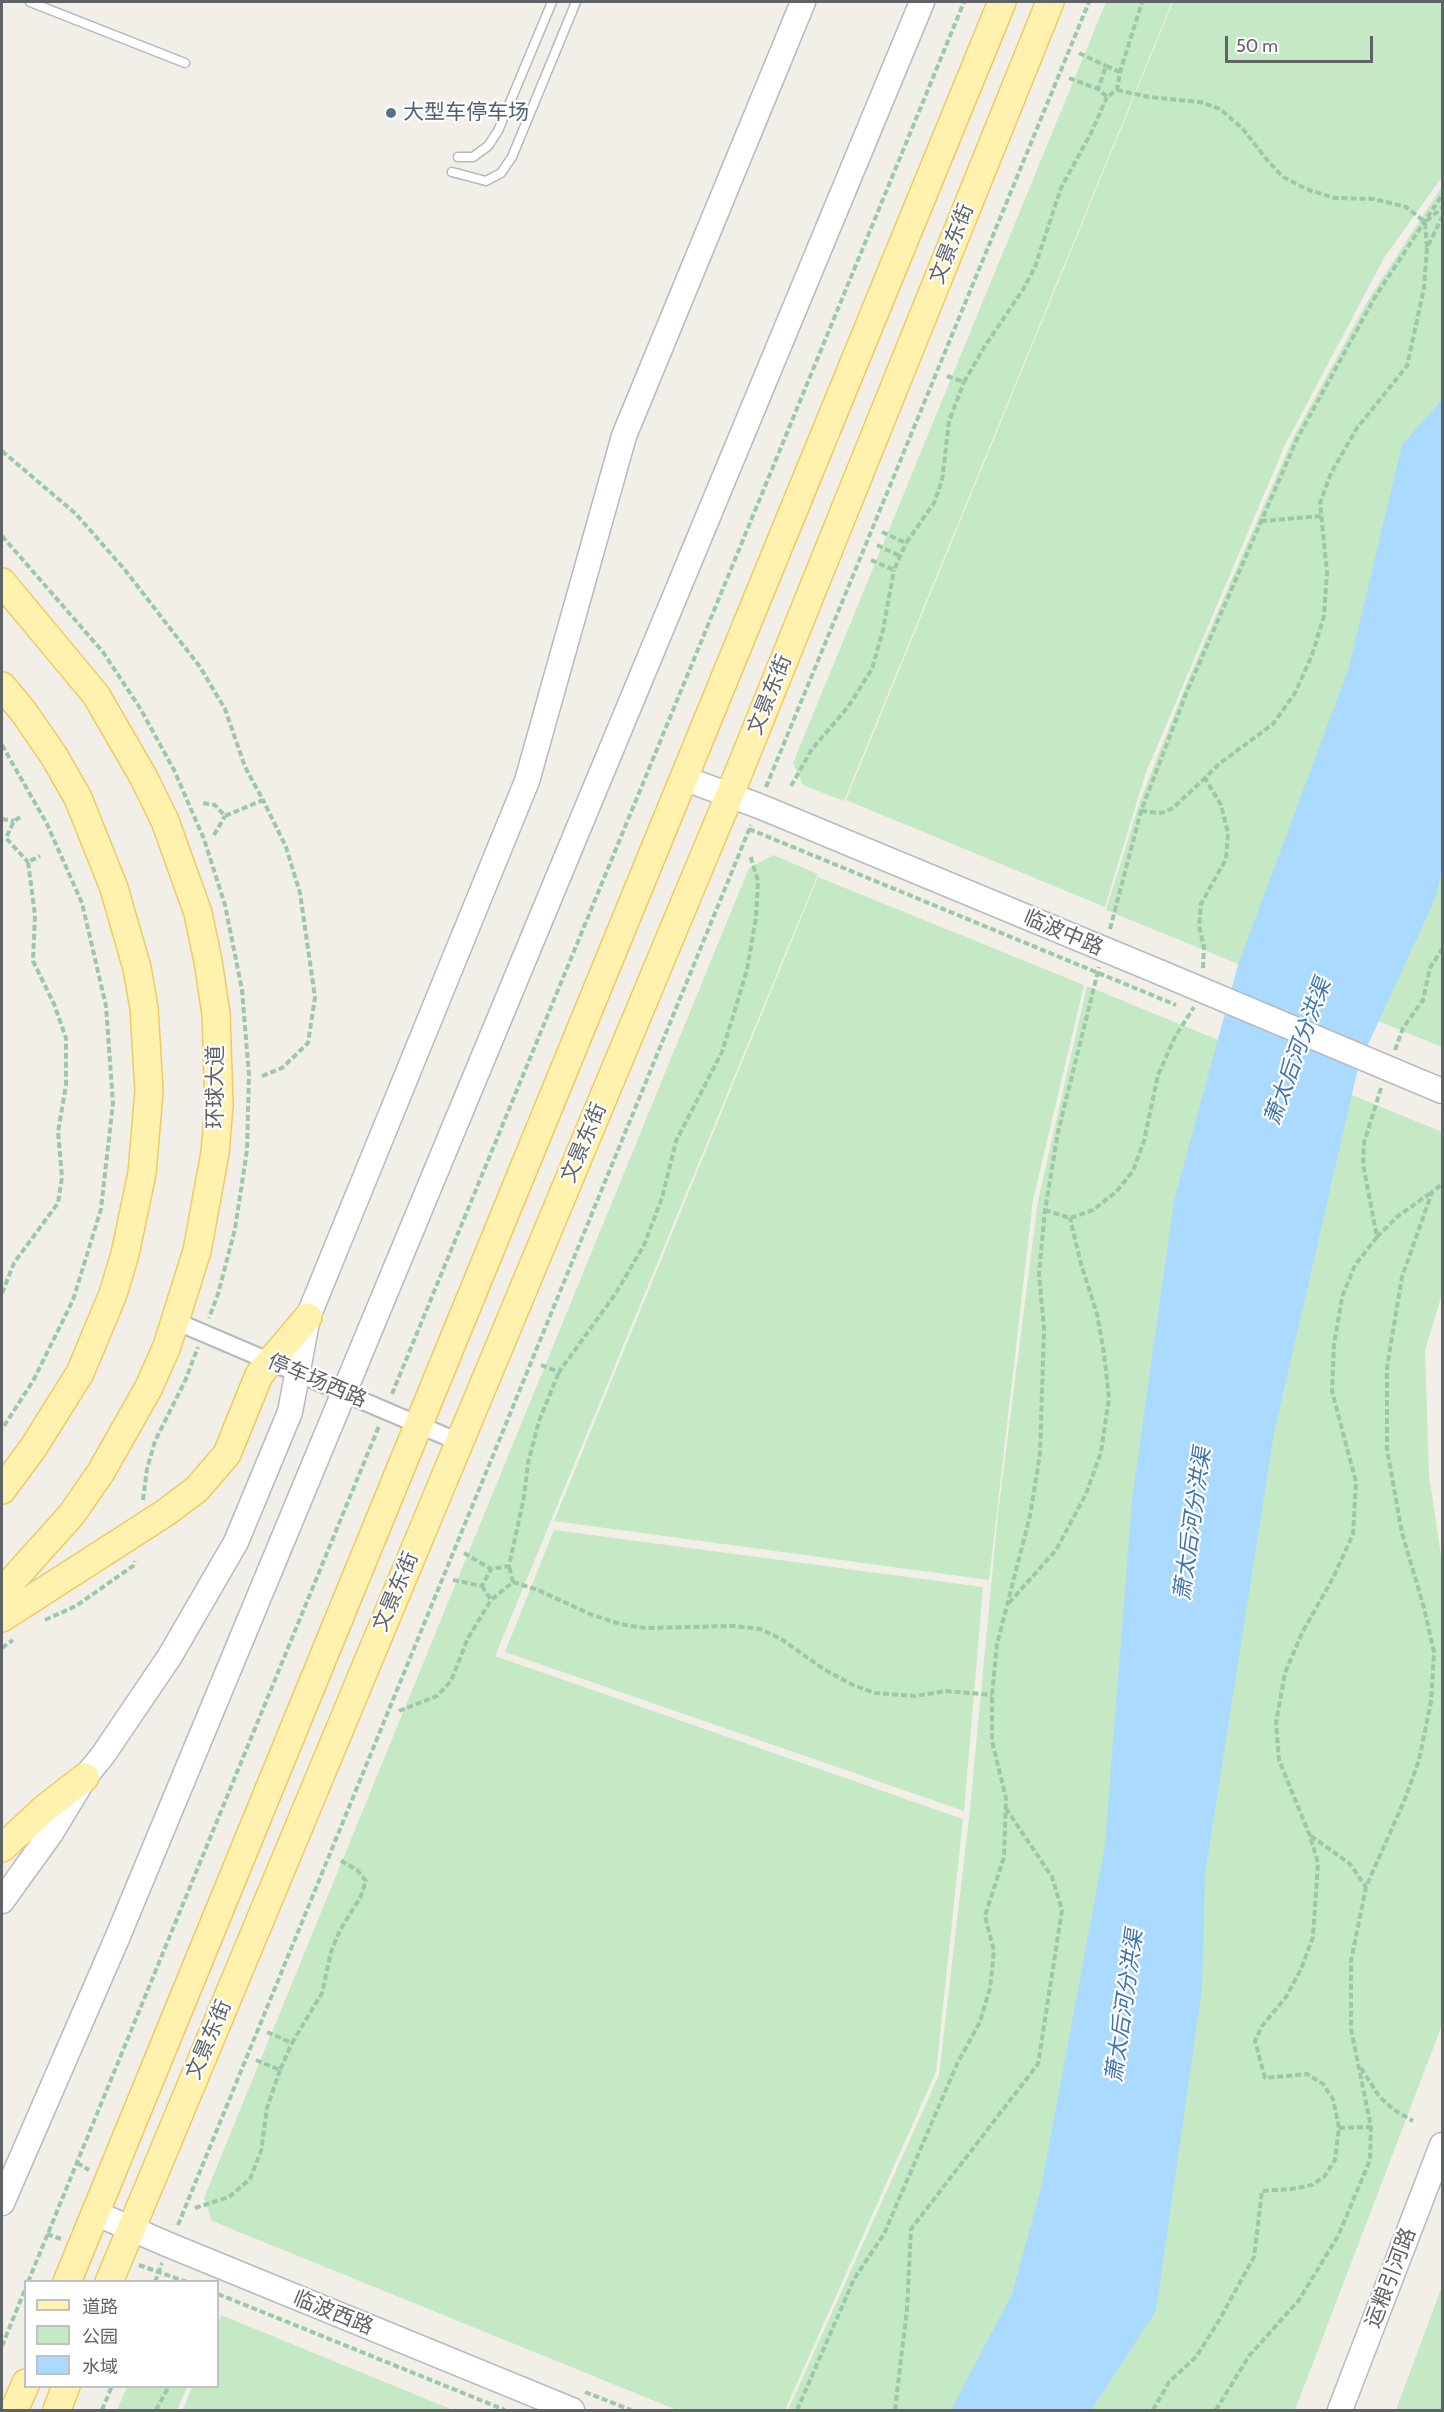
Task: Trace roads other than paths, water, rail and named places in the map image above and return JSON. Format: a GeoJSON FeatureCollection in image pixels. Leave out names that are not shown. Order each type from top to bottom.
{"type":"FeatureCollection","features":[{"type":"Feature","properties":{"kind":"main road","name":"文景东街"},"geometry":{"type":"LineString","coordinates":[[68,2280],[1002,2]]}},
{"type":"Feature","properties":{"kind":"main road","name":"文景东街"},"geometry":{"type":"LineString","coordinates":[[110,2280],[730,794],[1050,2]]}},
{"type":"Feature","properties":{"kind":"main road","name":"环球大道"},"geometry":{"type":"LineString","coordinates":[[2,582],[96,695],[144,778],[165,821],[198,913],[208,961],[216,1014],[219,1105],[215,1153],[197,1251],[175,1321],[149,1387],[101,1472],[72,1514],[2,1592]]}},
{"type":"Feature","properties":{"kind":"main road"},"geometry":{"type":"LineString","coordinates":[[2,686],[48,747],[78,798],[114,888],[132,947],[144,1008],[149,1090],[142,1173],[125,1254],[113,1294],[80,1373],[33,1448],[2,1490]]}},
{"type":"Feature","properties":{"kind":"main road"},"geometry":{"type":"LineString","coordinates":[[2,1618],[165,1513],[197,1489],[227,1454],[259,1375],[308,1317]]}},
{"type":"Feature","properties":{"kind":"main road"},"geometry":{"type":"LineString","coordinates":[[2,1848],[44,1809],[85,1777]]}},
{"type":"Feature","properties":{"kind":"main road"},"geometry":{"type":"LineString","coordinates":[[14,2410],[24,2388]]}},
{"type":"Feature","properties":{"kind":"main road"},"geometry":{"type":"LineString","coordinates":[[57,2410],[65,2388]]}},
{"type":"Feature","properties":{"kind":"street"},"geometry":{"type":"LineString","coordinates":[[2,1901],[51,1833],[85,1777],[116,1737],[170,1656],[236,1542],[290,1412],[308,1317],[527,781],[624,436],[803,2]]}},
{"type":"Feature","properties":{"kind":"street"},"geometry":{"type":"LineString","coordinates":[[2,2203],[118,1936],[345,1393],[922,2]]}},
{"type":"Feature","properties":{"kind":"street","name":"临波中路"},"geometry":{"type":"LineString","coordinates":[[683,778],[759,806],[1101,961],[1164,974],[1443,1091]]}},
{"type":"Feature","properties":{"kind":"street","name":"停车场西路"},"geometry":{"type":"LineString","coordinates":[[175,1321],[459,1442]]}},
{"type":"Feature","properties":{"kind":"street","name":"运粮引河路"},"geometry":{"type":"LineString","coordinates":[[1340,2410],[1443,2145]]}},
{"type":"Feature","properties":{"kind":"street","name":"临波西路"},"geometry":{"type":"LineString","coordinates":[[95,2213],[572,2410]]}},
{"type":"Feature","properties":{"kind":"lane"},"geometry":{"type":"LineString","coordinates":[[30,2],[185,63]]}},
{"type":"Feature","properties":{"kind":"lane"},"geometry":{"type":"LineString","coordinates":[[458,157],[473,157],[488,146],[498,131],[552,2]]}},
{"type":"Feature","properties":{"kind":"lane"},"geometry":{"type":"LineString","coordinates":[[452,172],[486,181],[501,173],[512,158],[576,2]]}},
{"type":"Feature","properties":{"kind":"water","name":"萧太后河分洪渠"},"geometry":{"type":"Polygon","coordinates":[[[1442,400],[1442,870],[1435,899],[1359,1064],[1274,1433],[1205,1874],[1202,1988],[1156,2311],[1091,2410],[951,2410],[1012,2294],[1041,2188],[1105,1845],[1132,1500],[1174,1201],[1238,965],[1349,667],[1402,445],[1442,400]]]}},
{"type":"Feature","properties":{"kind":"place","name":"大型车停车场"},"geometry":{"type":"Point","coordinates":[391,113]}}]}
